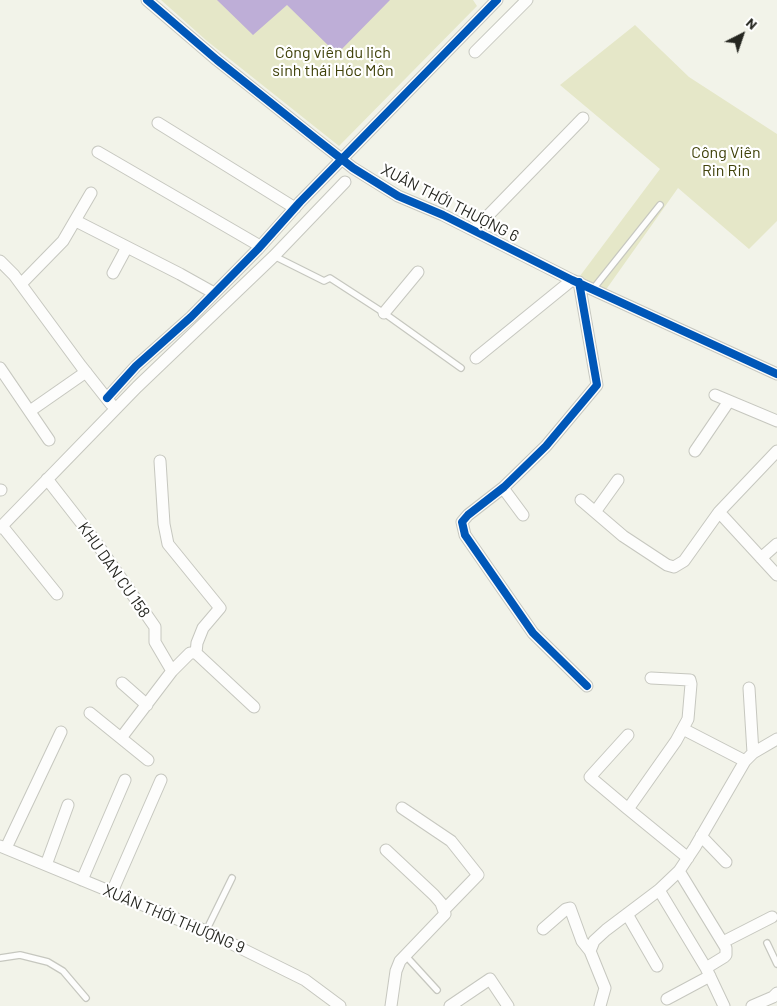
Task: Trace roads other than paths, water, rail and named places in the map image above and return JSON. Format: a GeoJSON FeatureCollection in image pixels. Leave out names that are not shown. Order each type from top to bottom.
{"type":"FeatureCollection","features":[{"type":"Feature","properties":{"kind":"street","name":"XUÂN THỚI THƯỢNG 6"},"geometry":{"type":"LineString","coordinates":[[147,0],[217,60],[353,168],[398,196],[474,230],[575,281],[775,370]]}},
{"type":"Feature","properties":{"kind":"street"},"geometry":{"type":"LineString","coordinates":[[107,398],[136,366],[191,317],[497,0]]}},
{"type":"Feature","properties":{"kind":"street"},"geometry":{"type":"LineString","coordinates":[[475,52],[527,0]]}},
{"type":"Feature","properties":{"kind":"street"},"geometry":{"type":"LineString","coordinates":[[474,230],[584,118]]}},
{"type":"Feature","properties":{"kind":"street"},"geometry":{"type":"LineString","coordinates":[[158,123],[295,208]]}},
{"type":"Feature","properties":{"kind":"street"},"geometry":{"type":"LineString","coordinates":[[98,152],[260,246]]}},
{"type":"Feature","properties":{"kind":"street"},"geometry":{"type":"LineString","coordinates":[[57,594],[1,527],[116,409],[274,256],[345,182]]}},
{"type":"Feature","properties":{"kind":"street"},"geometry":{"type":"LineString","coordinates":[[22,284],[64,241],[91,193]]}},
{"type":"Feature","properties":{"kind":"street"},"geometry":{"type":"LineString","coordinates":[[76,221],[214,293]]}},
{"type":"Feature","properties":{"kind":"street"},"geometry":{"type":"LineString","coordinates":[[113,273],[127,247]]}},
{"type":"Feature","properties":{"kind":"street"},"geometry":{"type":"LineString","coordinates":[[0,261],[22,284],[86,372],[116,409]]}},
{"type":"Feature","properties":{"kind":"street"},"geometry":{"type":"LineString","coordinates":[[384,313],[418,272]]}},
{"type":"Feature","properties":{"kind":"street"},"geometry":{"type":"LineString","coordinates":[[476,358],[575,281],[597,385],[546,446],[503,488],[468,515],[462,522],[465,534],[533,633],[587,686]]}},
{"type":"Feature","properties":{"kind":"street"},"geometry":{"type":"LineString","coordinates":[[0,368],[49,440]]}},
{"type":"Feature","properties":{"kind":"street"},"geometry":{"type":"LineString","coordinates":[[30,411],[86,372]]}},
{"type":"Feature","properties":{"kind":"street"},"geometry":{"type":"LineString","coordinates":[[715,395],[777,421]]}},
{"type":"Feature","properties":{"kind":"street"},"geometry":{"type":"LineString","coordinates":[[696,450],[729,401]]}},
{"type":"Feature","properties":{"kind":"street"},"geometry":{"type":"LineString","coordinates":[[581,500],[623,536],[667,565],[674,567],[684,561],[718,512],[777,450]]}},
{"type":"Feature","properties":{"kind":"street"},"geometry":{"type":"LineString","coordinates":[[160,461],[164,524],[168,544],[220,608],[203,628],[197,643],[196,653]]}},
{"type":"Feature","properties":{"kind":"street","name":"KHU DAN CU 158"},"geometry":{"type":"LineString","coordinates":[[47,479],[93,538],[155,627],[155,642],[172,671]]}},
{"type":"Feature","properties":{"kind":"street"},"geometry":{"type":"LineString","coordinates":[[595,512],[618,480]]}},
{"type":"Feature","properties":{"kind":"street"},"geometry":{"type":"LineString","coordinates":[[503,488],[523,515]]}},
{"type":"Feature","properties":{"kind":"street"},"geometry":{"type":"LineString","coordinates":[[718,512],[777,575]]}},
{"type":"Feature","properties":{"kind":"street"},"geometry":{"type":"LineString","coordinates":[[761,558],[777,544]]}},
{"type":"Feature","properties":{"kind":"street"},"geometry":{"type":"LineString","coordinates":[[121,738],[172,671],[190,653],[196,653],[254,708]]}},
{"type":"Feature","properties":{"kind":"street"},"geometry":{"type":"LineString","coordinates":[[628,809],[688,719],[690,680],[651,678]]}},
{"type":"Feature","properties":{"kind":"street"},"geometry":{"type":"LineString","coordinates":[[122,683],[147,705]]}},
{"type":"Feature","properties":{"kind":"street"},"geometry":{"type":"LineString","coordinates":[[749,688],[749,757]]}},
{"type":"Feature","properties":{"kind":"street"},"geometry":{"type":"LineString","coordinates":[[90,713],[148,760]]}},
{"type":"Feature","properties":{"kind":"street"},"geometry":{"type":"LineString","coordinates":[[683,729],[749,757]]}},
{"type":"Feature","properties":{"kind":"street"},"geometry":{"type":"LineString","coordinates":[[3,847],[61,732]]}},
{"type":"Feature","properties":{"kind":"street"},"geometry":{"type":"LineString","coordinates":[[628,735],[590,777],[688,858]]}},
{"type":"Feature","properties":{"kind":"street"},"geometry":{"type":"LineString","coordinates":[[590,951],[594,941],[606,930],[659,890],[679,871],[749,757],[777,739]]}},
{"type":"Feature","properties":{"kind":"street"},"geometry":{"type":"LineString","coordinates":[[82,880],[125,780]]}},
{"type":"Feature","properties":{"kind":"street"},"geometry":{"type":"LineString","coordinates":[[112,892],[161,780]]}},
{"type":"Feature","properties":{"kind":"street"},"geometry":{"type":"LineString","coordinates":[[46,865],[68,805]]}},
{"type":"Feature","properties":{"kind":"street"},"geometry":{"type":"LineString","coordinates":[[391,1006],[396,971],[400,961],[443,916],[444,910],[478,875],[451,841],[402,808]]}},
{"type":"Feature","properties":{"kind":"street"},"geometry":{"type":"LineString","coordinates":[[701,836],[726,862]]}},
{"type":"Feature","properties":{"kind":"street","name":"XUÂN THỚI THƯỢNG 9"},"geometry":{"type":"LineString","coordinates":[[3,847],[206,931],[305,980],[338,1005]]}},
{"type":"Feature","properties":{"kind":"street"},"geometry":{"type":"LineString","coordinates":[[386,850],[434,895],[444,910]]}},
{"type":"Feature","properties":{"kind":"street"},"geometry":{"type":"LineString","coordinates":[[667,999],[708,972],[726,955],[723,942],[679,871]]}},
{"type":"Feature","properties":{"kind":"street"},"geometry":{"type":"LineString","coordinates":[[659,890],[708,972],[724,1006]]}},
{"type":"Feature","properties":{"kind":"street"},"geometry":{"type":"LineString","coordinates":[[543,929],[566,909],[570,908],[582,941],[590,951],[605,988],[600,1006]]}},
{"type":"Feature","properties":{"kind":"street"},"geometry":{"type":"LineString","coordinates":[[627,914],[658,966]]}},
{"type":"Feature","properties":{"kind":"street"},"geometry":{"type":"LineString","coordinates":[[723,942],[772,917]]}},
{"type":"Feature","properties":{"kind":"street"},"geometry":{"type":"LineString","coordinates":[[450,1006],[490,979],[508,1006]]}},
{"type":"Feature","properties":{"kind":"street"},"geometry":{"type":"LineString","coordinates":[[752,1006],[773,997],[777,992]]}},
{"type":"Feature","properties":{"kind":"lane"},"geometry":{"type":"LineString","coordinates":[[594,289],[660,204]]}},
{"type":"Feature","properties":{"kind":"lane"},"geometry":{"type":"LineString","coordinates":[[274,256],[324,281],[330,278],[384,313],[461,368]]}},
{"type":"Feature","properties":{"kind":"lane"},"geometry":{"type":"LineString","coordinates":[[249,257],[262,268]]}},
{"type":"Feature","properties":{"kind":"lane"},"geometry":{"type":"LineString","coordinates":[[206,931],[232,878]]}},
{"type":"Feature","properties":{"kind":"lane"},"geometry":{"type":"LineString","coordinates":[[767,943],[777,964]]}},
{"type":"Feature","properties":{"kind":"lane"},"geometry":{"type":"LineString","coordinates":[[0,958],[20,955],[48,962],[63,971],[86,998]]}},
{"type":"Feature","properties":{"kind":"lane"},"geometry":{"type":"LineString","coordinates":[[406,955],[437,990]]}},
{"type":"Feature","properties":{"kind":"park label","name":"Công viên du lịch sinh thái Hóc Môn"},"geometry":{"type":"Point","coordinates":[333,62]}},
{"type":"Feature","properties":{"kind":"park label","name":"Công Viên Rin Rin"},"geometry":{"type":"Point","coordinates":[726,162]}}]}
